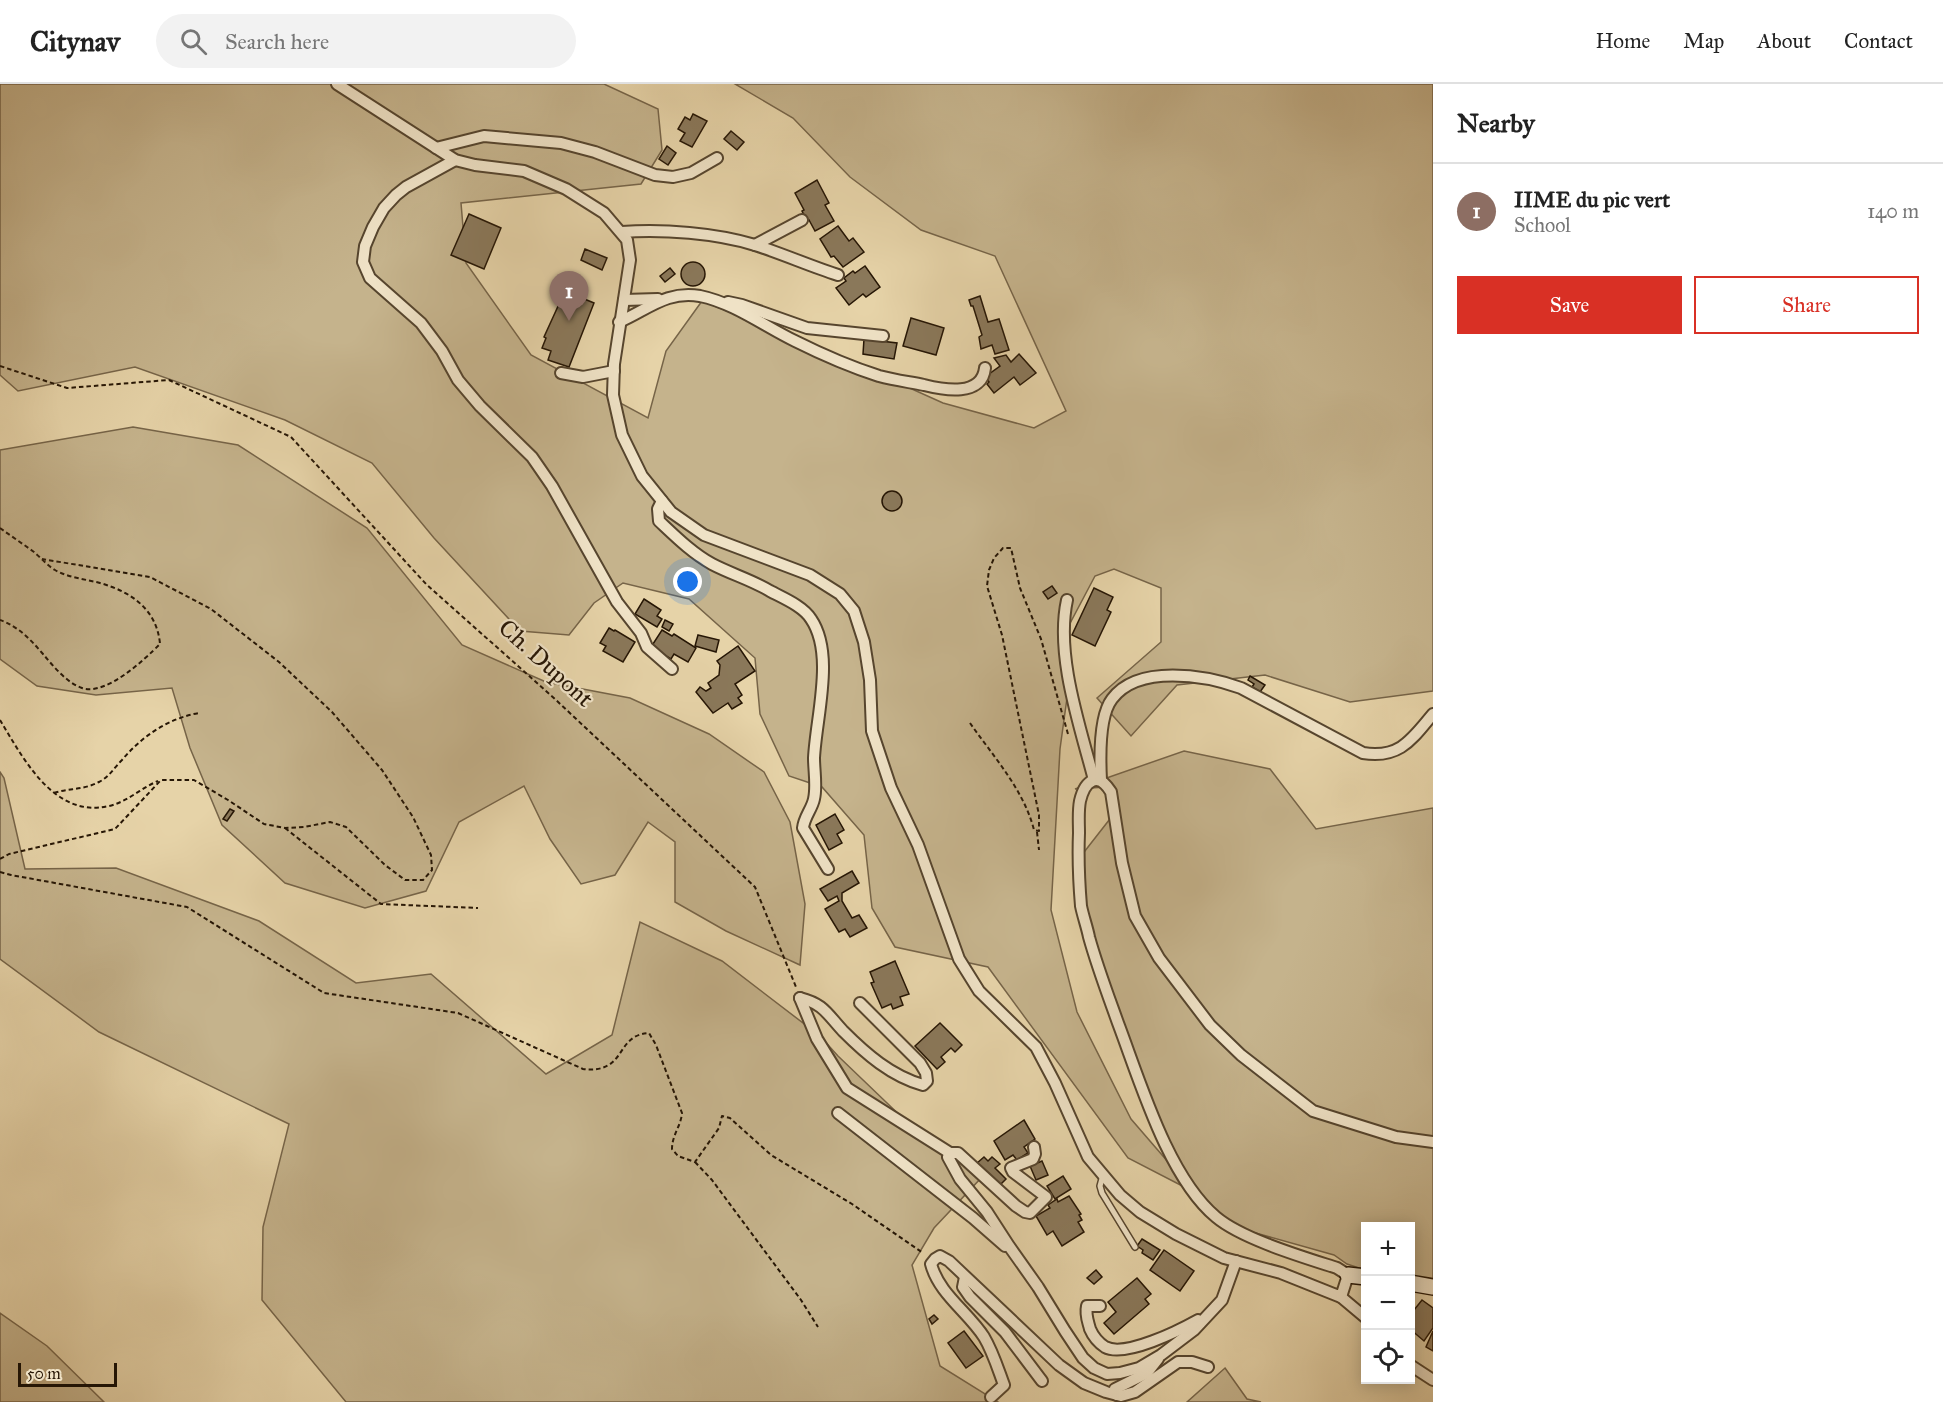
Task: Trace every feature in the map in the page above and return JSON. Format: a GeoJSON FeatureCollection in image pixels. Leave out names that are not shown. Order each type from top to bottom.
{"type":"FeatureCollection","features":[{"type":"Feature","properties":{"kind":"street"},"geometry":{"type":"LineString","coordinates":[[337,84],[455,160],[524,171],[567,189],[604,213],[622,232],[627,240],[630,260],[620,322],[613,395],[622,435],[642,476],[671,512],[704,535],[810,575],[840,594],[854,611],[864,642],[870,680],[872,731],[877,749],[891,788],[918,845],[959,958],[978,991],[1036,1047],[1088,1157],[1120,1195],[1140,1212],[1176,1234],[1224,1258],[1281,1273],[1341,1296],[1361,1314]]}},
{"type":"Feature","properties":{"kind":"street"},"geometry":{"type":"LineString","coordinates":[[436,148],[484,136],[561,143],[595,152],[655,175],[673,177],[692,173],[717,158]]}},
{"type":"Feature","properties":{"kind":"street"},"geometry":{"type":"LineString","coordinates":[[455,160],[406,187],[384,208],[365,246],[363,262],[370,278],[421,323],[442,351],[458,380],[480,406],[532,457],[552,486],[617,602],[640,633],[647,647],[672,669]]}},
{"type":"Feature","properties":{"kind":"street"},"geometry":{"type":"LineString","coordinates":[[755,245],[802,220]]}},
{"type":"Feature","properties":{"kind":"street"},"geometry":{"type":"LineString","coordinates":[[622,232],[712,236],[755,245],[838,275]]}},
{"type":"Feature","properties":{"kind":"street"},"geometry":{"type":"LineString","coordinates":[[624,300],[698,296],[742,305],[807,328],[883,336]]}},
{"type":"Feature","properties":{"kind":"street"},"geometry":{"type":"LineString","coordinates":[[698,296],[720,303],[795,341],[879,376],[939,388],[969,388],[977,385],[982,379],[985,368]]}},
{"type":"Feature","properties":{"kind":"street"},"geometry":{"type":"LineString","coordinates":[[620,322],[661,299]]}},
{"type":"Feature","properties":{"kind":"street"},"geometry":{"type":"LineString","coordinates":[[561,373],[583,377],[614,371]]}},
{"type":"Feature","properties":{"kind":"street"},"geometry":{"type":"LineString","coordinates":[[662,501],[658,509],[659,521],[689,549],[710,563],[765,588],[794,605],[810,616],[818,632],[823,654],[815,749],[815,795],[803,828],[828,869]]}},
{"type":"Feature","properties":{"kind":"street"},"geometry":{"type":"LineString","coordinates":[[1066,600],[1063,615],[1068,676],[1098,780],[1111,792],[1122,863],[1135,916],[1159,958],[1210,1025],[1241,1055],[1313,1111],[1396,1137],[1433,1142]]}},
{"type":"Feature","properties":{"kind":"street"},"geometry":{"type":"LineString","coordinates":[[1098,780],[1101,739],[1111,700],[1128,684],[1149,677],[1201,677],[1221,681],[1241,688],[1335,740],[1363,753],[1377,756],[1404,747],[1433,714]]}},
{"type":"Feature","properties":{"kind":"street"},"geometry":{"type":"LineString","coordinates":[[1098,780],[1086,786],[1080,802],[1078,846],[1082,908],[1097,967],[1155,1122],[1193,1192],[1215,1216],[1227,1225],[1252,1236],[1337,1268],[1348,1275],[1361,1277]]}},
{"type":"Feature","properties":{"kind":"street"},"geometry":{"type":"LineString","coordinates":[[800,998],[817,1003],[850,1038],[883,1067],[909,1081],[923,1085],[927,1081],[926,1073],[920,1063],[860,1004]]}},
{"type":"Feature","properties":{"kind":"street"},"geometry":{"type":"LineString","coordinates":[[800,998],[817,1039],[847,1088],[950,1153],[958,1153],[1016,1206],[1030,1213],[1046,1197],[1013,1172],[1011,1168],[1033,1159],[1034,1147]]}},
{"type":"Feature","properties":{"kind":"street"},"geometry":{"type":"LineString","coordinates":[[837,1113],[1011,1249]]}},
{"type":"Feature","properties":{"kind":"street"},"geometry":{"type":"LineString","coordinates":[[950,1153],[948,1157],[960,1179],[987,1212],[1083,1358],[1094,1368],[1107,1374],[1139,1368],[1161,1355],[1194,1330],[1222,1300],[1236,1261]]}},
{"type":"Feature","properties":{"kind":"street"},"geometry":{"type":"LineString","coordinates":[[991,1397],[1004,1385],[983,1336],[934,1274],[931,1264],[940,1256],[949,1261],[1059,1365],[1084,1383],[1120,1396],[1135,1392],[1178,1362],[1192,1362],[1208,1367]]}},
{"type":"Feature","properties":{"kind":"street"},"geometry":{"type":"LineString","coordinates":[[1341,1296],[1348,1275]]}},
{"type":"Feature","properties":{"kind":"street"},"geometry":{"type":"LineString","coordinates":[[965,1276],[963,1287],[970,1297],[1005,1332],[1042,1382]]}},
{"type":"Feature","properties":{"kind":"street"},"geometry":{"type":"LineString","coordinates":[[1415,1284],[1433,1287]]}},
{"type":"Feature","properties":{"kind":"street"},"geometry":{"type":"LineString","coordinates":[[1100,1306],[1087,1306],[1085,1312],[1092,1333],[1105,1347],[1112,1349],[1144,1344],[1163,1337],[1209,1313]]}},
{"type":"Feature","properties":{"kind":"street"},"geometry":{"type":"LineString","coordinates":[[1117,1395],[1115,1389],[1147,1373],[1161,1355]]}},
{"type":"Feature","properties":{"kind":"street"},"geometry":{"type":"LineString","coordinates":[[1415,1368],[1433,1380]]}},
{"type":"Feature","properties":{"kind":"lane"},"geometry":{"type":"LineString","coordinates":[[1103,1175],[1100,1186],[1102,1193],[1136,1247]]}},
{"type":"Feature","properties":{"kind":"path","name":"Ch. Dupont"},"geometry":{"type":"LineString","coordinates":[[0,366],[66,388],[169,380],[291,437],[426,584],[556,700],[755,887],[800,998]]}},
{"type":"Feature","properties":{"kind":"path"},"geometry":{"type":"LineString","coordinates":[[0,528],[54,570],[69,577],[124,591],[152,616],[159,630],[160,644],[138,665],[118,679],[100,688],[82,688],[67,679],[15,626],[0,620]]}},
{"type":"Feature","properties":{"kind":"path"},"geometry":{"type":"LineString","coordinates":[[1039,850],[1037,832],[1039,815],[1007,658],[987,586],[989,570],[994,558],[1003,548],[1011,548],[1014,555],[1020,588],[1041,639],[1070,741]]}},
{"type":"Feature","properties":{"kind":"path"},"geometry":{"type":"LineString","coordinates":[[0,720],[32,768],[54,793],[75,805],[92,808],[108,807],[126,800],[146,786],[161,780],[194,780],[264,824],[285,828],[330,822],[346,827],[385,865],[405,880],[423,880],[432,870],[431,855],[413,817],[382,770],[332,712],[279,662],[211,609],[150,577],[42,559]]}},
{"type":"Feature","properties":{"kind":"path"},"geometry":{"type":"LineString","coordinates":[[54,793],[87,787],[100,782],[112,773],[135,746],[165,724],[183,716],[200,713]]}},
{"type":"Feature","properties":{"kind":"path"},"geometry":{"type":"LineString","coordinates":[[970,723],[1017,791],[1030,816],[1034,830],[1037,832]]}},
{"type":"Feature","properties":{"kind":"path"},"geometry":{"type":"LineString","coordinates":[[0,859],[9,854],[116,829],[161,780]]}},
{"type":"Feature","properties":{"kind":"path"},"geometry":{"type":"LineString","coordinates":[[285,828],[381,904],[478,908]]}},
{"type":"Feature","properties":{"kind":"path"},"geometry":{"type":"LineString","coordinates":[[0,872],[187,907],[324,993],[458,1013],[584,1069],[594,1071],[607,1068],[616,1059],[624,1045],[640,1033],[649,1032],[682,1113],[682,1119],[672,1140],[672,1149],[678,1156],[695,1161],[712,1180],[801,1300],[818,1327]]}},
{"type":"Feature","properties":{"kind":"path"},"geometry":{"type":"LineString","coordinates":[[695,1161],[719,1128],[722,1116],[730,1118],[771,1155],[852,1204],[933,1260]]}},
{"type":"Feature","properties":{"kind":"shaded area"},"geometry":{"type":"Polygon","coordinates":[[[0,84],[604,84],[658,109],[662,150],[641,184],[461,203],[466,263],[531,355],[648,418],[666,351],[702,301],[823,349],[943,403],[1034,428],[1066,411],[995,256],[921,230],[850,177],[793,118],[735,84],[1433,84],[1433,691],[1350,702],[1265,675],[1177,685],[1131,736],[1097,698],[1161,642],[1161,588],[1114,569],[1095,576],[1066,631],[1067,698],[1060,749],[1051,910],[1077,1012],[1131,1119],[1194,1192],[1128,1158],[988,967],[895,947],[872,908],[864,835],[822,787],[789,776],[760,714],[755,658],[689,599],[623,583],[594,603],[569,635],[520,631],[434,538],[372,463],[285,420],[135,367],[18,391],[0,375],[0,84]]]}},
{"type":"Feature","properties":{"kind":"shaded area"},"geometry":{"type":"Polygon","coordinates":[[[133,427],[238,445],[367,528],[462,645],[546,682],[630,698],[709,734],[764,772],[790,822],[805,904],[800,965],[726,931],[675,902],[675,842],[648,822],[615,875],[581,884],[550,839],[524,786],[459,822],[426,891],[365,908],[285,883],[222,825],[190,748],[172,688],[96,695],[37,686],[0,659],[0,450],[133,427]]]}},
{"type":"Feature","properties":{"kind":"shaded area"},"geometry":{"type":"Polygon","coordinates":[[[1184,751],[1270,769],[1316,829],[1433,808],[1433,1288],[1415,1283],[1415,1222],[1361,1222],[1361,1269],[1347,1264],[1334,1255],[1252,1232],[1227,1221],[1202,1205],[1157,1122],[1107,991],[1074,865],[1113,815],[1106,787],[1075,789],[1184,751]]]}},
{"type":"Feature","properties":{"kind":"shaded area"},"geometry":{"type":"Polygon","coordinates":[[[0,772],[4,778],[25,869],[116,868],[259,921],[356,983],[431,974],[546,1074],[612,1035],[640,922],[722,961],[820,1036],[911,1126],[981,1178],[934,1228],[912,1265],[940,1366],[998,1402],[346,1402],[262,1300],[263,1227],[289,1124],[99,1032],[0,959],[0,772]]]}},
{"type":"Feature","properties":{"kind":"shaded area"},"geometry":{"type":"Polygon","coordinates":[[[0,1313],[47,1346],[104,1402],[0,1402],[0,1313]]]}},
{"type":"Feature","properties":{"kind":"shaded area"},"geometry":{"type":"Polygon","coordinates":[[[1225,1368],[1247,1399],[1261,1402],[1187,1402],[1225,1368]]]}},
{"type":"Feature","properties":{"kind":"building"},"geometry":{"type":"Polygon","coordinates":[[[693,114],[707,121],[692,147],[680,141],[685,133],[678,129],[685,117],[690,120],[693,114]]]}},
{"type":"Feature","properties":{"kind":"building"},"geometry":{"type":"Polygon","coordinates":[[[731,131],[744,142],[737,150],[724,139],[731,131]]]}},
{"type":"Feature","properties":{"kind":"building"},"geometry":{"type":"Polygon","coordinates":[[[667,146],[676,153],[668,165],[659,159],[667,146]]]}},
{"type":"Feature","properties":{"kind":"building"},"geometry":{"type":"Polygon","coordinates":[[[817,180],[829,203],[825,205],[834,221],[815,231],[809,220],[807,221],[795,193],[817,180]]]}},
{"type":"Feature","properties":{"kind":"building"},"geometry":{"type":"Polygon","coordinates":[[[469,214],[501,228],[484,269],[451,255],[469,214]]]}},
{"type":"Feature","properties":{"kind":"building"},"geometry":{"type":"Polygon","coordinates":[[[838,226],[849,241],[853,238],[864,252],[843,267],[834,256],[831,257],[820,239],[838,226]]]}},
{"type":"Feature","properties":{"kind":"building"},"geometry":{"type":"Polygon","coordinates":[[[585,249],[607,258],[602,270],[581,260],[585,249]]]}},
{"type":"Feature","properties":{"kind":"building"},"geometry":{"type":"Polygon","coordinates":[[[693,262],[702,265],[705,274],[702,283],[693,286],[684,283],[681,274],[684,265],[693,262]]]}},
{"type":"Feature","properties":{"kind":"building"},"geometry":{"type":"Polygon","coordinates":[[[865,266],[880,287],[866,297],[863,294],[849,305],[836,288],[846,281],[844,278],[853,271],[855,273],[865,266]]]}},
{"type":"Feature","properties":{"kind":"building"},"geometry":{"type":"Polygon","coordinates":[[[670,268],[675,274],[665,282],[660,276],[670,268]]]}},
{"type":"Feature","properties":{"kind":"building"},"geometry":{"type":"Polygon","coordinates":[[[565,291],[594,303],[569,367],[548,360],[551,351],[542,348],[546,338],[544,337],[565,291]]]}},
{"type":"Feature","properties":{"kind":"building"},"geometry":{"type":"Polygon","coordinates":[[[980,296],[988,322],[999,319],[1009,350],[995,354],[992,345],[981,349],[979,337],[982,335],[969,300],[980,296]]]}},
{"type":"Feature","properties":{"kind":"building"},"geometry":{"type":"Polygon","coordinates":[[[911,318],[944,328],[936,355],[903,346],[911,318]]]}},
{"type":"Feature","properties":{"kind":"building"},"geometry":{"type":"Polygon","coordinates":[[[864,339],[897,343],[894,359],[863,354],[864,339]]]}},
{"type":"Feature","properties":{"kind":"building"},"geometry":{"type":"Polygon","coordinates":[[[1019,354],[1036,373],[1020,385],[1014,377],[994,393],[985,377],[1000,366],[994,358],[1006,355],[1011,362],[1019,354]]]}},
{"type":"Feature","properties":{"kind":"building"},"geometry":{"type":"Polygon","coordinates":[[[892,491],[899,494],[902,501],[899,508],[892,511],[885,508],[882,501],[885,494],[892,491]]]}},
{"type":"Feature","properties":{"kind":"building"},"geometry":{"type":"Polygon","coordinates":[[[1052,586],[1057,593],[1048,599],[1043,592],[1052,586]]]}},
{"type":"Feature","properties":{"kind":"building"},"geometry":{"type":"Polygon","coordinates":[[[1094,588],[1113,597],[1107,610],[1111,612],[1095,646],[1072,635],[1094,588]]]}},
{"type":"Feature","properties":{"kind":"building"},"geometry":{"type":"Polygon","coordinates":[[[644,599],[661,610],[657,616],[662,619],[657,627],[635,614],[644,599]]]}},
{"type":"Feature","properties":{"kind":"building"},"geometry":{"type":"Polygon","coordinates":[[[665,620],[673,624],[669,631],[662,627],[665,620]]]}},
{"type":"Feature","properties":{"kind":"building"},"geometry":{"type":"Polygon","coordinates":[[[609,628],[635,642],[623,662],[603,651],[606,646],[600,643],[609,628]]]}},
{"type":"Feature","properties":{"kind":"building"},"geometry":{"type":"Polygon","coordinates":[[[662,630],[672,636],[674,634],[696,648],[688,662],[674,654],[671,659],[651,647],[662,630]]]}},
{"type":"Feature","properties":{"kind":"building"},"geometry":{"type":"Polygon","coordinates":[[[698,635],[719,640],[716,652],[695,646],[698,635]]]}},
{"type":"Feature","properties":{"kind":"building"},"geometry":{"type":"Polygon","coordinates":[[[738,646],[755,671],[735,684],[742,695],[738,698],[742,703],[732,709],[728,703],[713,713],[696,692],[700,687],[706,691],[711,688],[708,683],[719,675],[720,665],[717,661],[738,646]]]}},
{"type":"Feature","properties":{"kind":"building"},"geometry":{"type":"Polygon","coordinates":[[[1250,676],[1265,685],[1260,692],[1252,687],[1254,684],[1248,680],[1250,676]]]}},
{"type":"Feature","properties":{"kind":"building"},"geometry":{"type":"Polygon","coordinates":[[[230,809],[234,811],[227,821],[223,819],[230,809]]]}},
{"type":"Feature","properties":{"kind":"building"},"geometry":{"type":"Polygon","coordinates":[[[835,814],[844,830],[837,834],[842,843],[829,850],[816,825],[835,814]]]}},
{"type":"Feature","properties":{"kind":"building"},"geometry":{"type":"Polygon","coordinates":[[[852,871],[859,883],[842,893],[842,901],[852,918],[859,915],[867,928],[850,937],[845,929],[839,932],[825,909],[839,901],[837,896],[828,901],[820,889],[852,871]]]}},
{"type":"Feature","properties":{"kind":"building"},"geometry":{"type":"Polygon","coordinates":[[[895,961],[909,994],[900,997],[903,1005],[893,1009],[891,1004],[882,1008],[871,983],[874,982],[870,972],[895,961]]]}},
{"type":"Feature","properties":{"kind":"building"},"geometry":{"type":"Polygon","coordinates":[[[940,1023],[962,1045],[955,1052],[951,1048],[941,1057],[945,1062],[937,1069],[915,1046],[940,1023]]]}},
{"type":"Feature","properties":{"kind":"building"},"geometry":{"type":"Polygon","coordinates":[[[1024,1120],[1035,1139],[1024,1147],[1028,1153],[1017,1160],[1013,1155],[1005,1160],[994,1141],[1024,1120]]]}},
{"type":"Feature","properties":{"kind":"building"},"geometry":{"type":"Polygon","coordinates":[[[984,1157],[988,1161],[992,1157],[1000,1164],[995,1168],[1006,1179],[999,1186],[976,1164],[984,1157]]]}},
{"type":"Feature","properties":{"kind":"building"},"geometry":{"type":"Polygon","coordinates":[[[1042,1161],[1048,1175],[1036,1180],[1030,1166],[1042,1161]]]}},
{"type":"Feature","properties":{"kind":"building"},"geometry":{"type":"Polygon","coordinates":[[[1063,1176],[1071,1189],[1055,1199],[1047,1186],[1063,1176]]]}},
{"type":"Feature","properties":{"kind":"building"},"geometry":{"type":"Polygon","coordinates":[[[1069,1196],[1081,1214],[1079,1215],[1082,1220],[1078,1222],[1084,1232],[1062,1246],[1053,1231],[1047,1235],[1036,1216],[1050,1208],[1048,1205],[1057,1199],[1058,1202],[1069,1196]]]}},
{"type":"Feature","properties":{"kind":"building"},"geometry":{"type":"Polygon","coordinates":[[[1142,1239],[1160,1250],[1153,1260],[1142,1253],[1143,1250],[1137,1246],[1142,1239]]]}},
{"type":"Feature","properties":{"kind":"building"},"geometry":{"type":"Polygon","coordinates":[[[1164,1250],[1194,1271],[1180,1291],[1150,1270],[1164,1250]]]}},
{"type":"Feature","properties":{"kind":"building"},"geometry":{"type":"Polygon","coordinates":[[[1096,1270],[1102,1277],[1094,1284],[1087,1278],[1096,1270]]]}},
{"type":"Feature","properties":{"kind":"building"},"geometry":{"type":"Polygon","coordinates":[[[1137,1278],[1151,1294],[1145,1299],[1149,1304],[1114,1334],[1104,1323],[1116,1312],[1108,1302],[1137,1278]]]}},
{"type":"Feature","properties":{"kind":"building"},"geometry":{"type":"Polygon","coordinates":[[[1422,1300],[1433,1308],[1433,1328],[1424,1341],[1415,1333],[1415,1309],[1422,1300]]]}},
{"type":"Feature","properties":{"kind":"building"},"geometry":{"type":"Polygon","coordinates":[[[934,1315],[938,1319],[932,1324],[929,1319],[934,1315]]]}},
{"type":"Feature","properties":{"kind":"building"},"geometry":{"type":"Polygon","coordinates":[[[964,1331],[983,1356],[966,1368],[948,1343],[964,1331]]]}},
{"type":"Feature","properties":{"kind":"building"},"geometry":{"type":"Polygon","coordinates":[[[1433,1331],[1433,1351],[1426,1347],[1433,1331]]]}},
{"type":"Feature","properties":{"kind":"place","name":"IIME du pic vert"},"geometry":{"type":"Point","coordinates":[569,321]}}]}
